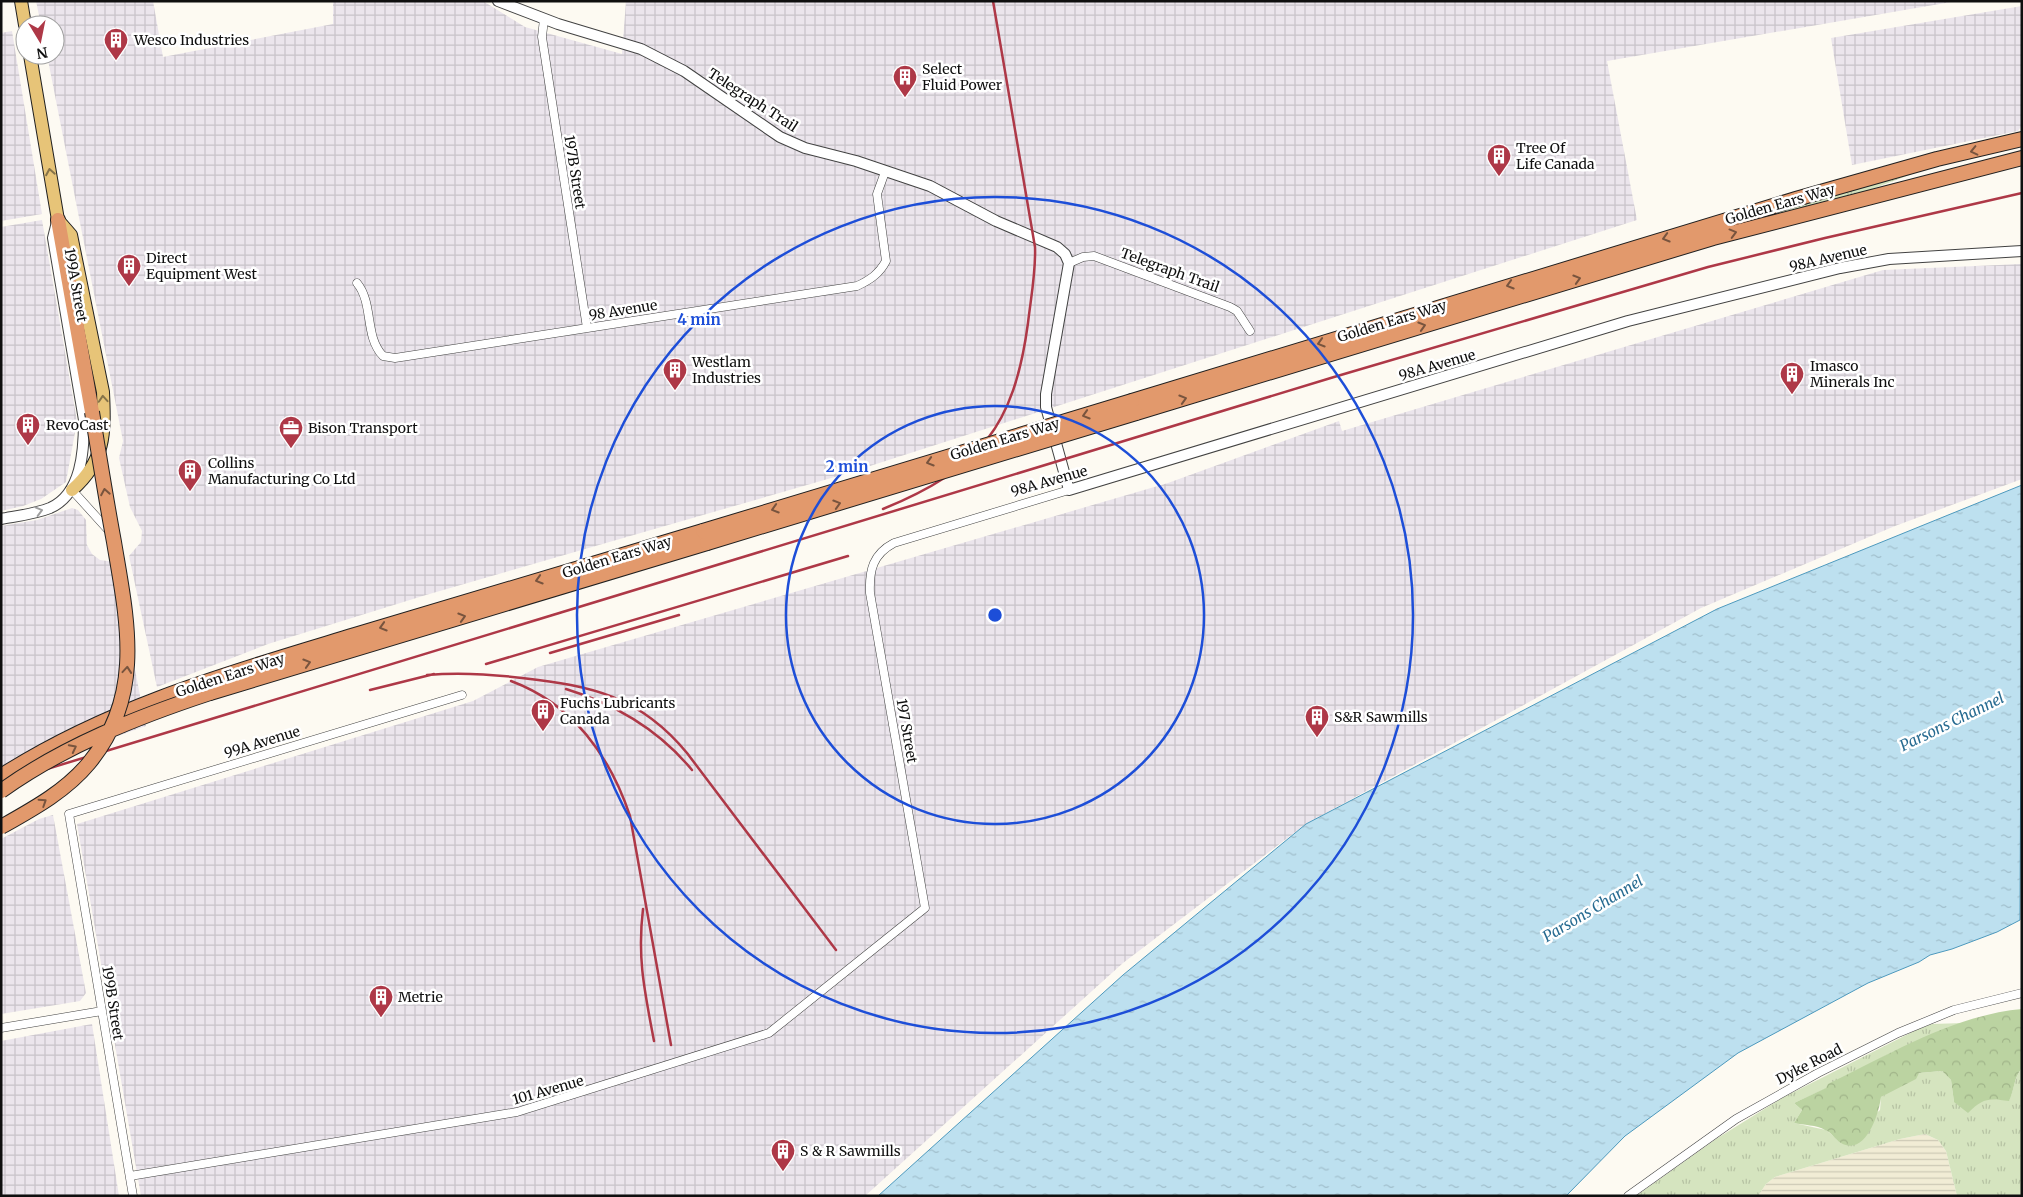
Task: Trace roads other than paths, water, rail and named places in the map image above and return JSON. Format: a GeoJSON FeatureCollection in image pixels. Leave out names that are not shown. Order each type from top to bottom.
{"type":"FeatureCollection","features":[{"type":"Feature","properties":{"kind":"highway","name":"Golden Ears Way"},"geometry":{"type":"LineString","coordinates":[[1,776],[44,749],[90,727],[208,687],[1134,407],[1787,202],[1937,160],[2022,139]]}},
{"type":"Feature","properties":{"kind":"highway","name":"Golden Ears Way"},"geometry":{"type":"LineString","coordinates":[[1134,407],[1688,246],[2022,158]]}},
{"type":"Feature","properties":{"kind":"highway"},"geometry":{"type":"LineString","coordinates":[[1,827],[54,795],[89,763],[111,729],[124,690],[129,655],[126,619],[58,220]]}},
{"type":"Feature","properties":{"kind":"highway","name":"Golden Ears Way"},"geometry":{"type":"LineString","coordinates":[[1,791],[54,758],[208,687]]}},
{"type":"Feature","properties":{"kind":"main road"},"geometry":{"type":"LineString","coordinates":[[21,1],[23,15]]}},
{"type":"Feature","properties":{"kind":"main road","name":"199A Street"},"geometry":{"type":"LineString","coordinates":[[32,65],[58,220]]}},
{"type":"Feature","properties":{"kind":"main road"},"geometry":{"type":"LineString","coordinates":[[58,220],[71,234],[103,392],[104,418],[101,445],[94,467],[72,490]]}},
{"type":"Feature","properties":{"kind":"street","name":"Telegraph Trail"},"geometry":{"type":"LineString","coordinates":[[498,1],[544,19],[641,49],[684,71],[780,137],[806,148],[930,186],[996,220],[1057,247],[1065,254],[1069,262],[1083,257],[1094,256],[1230,307],[1237,311],[1250,331]]}},
{"type":"Feature","properties":{"kind":"street","name":"197B Street"},"geometry":{"type":"LineString","coordinates":[[544,19],[542,37],[587,328]]}},
{"type":"Feature","properties":{"kind":"street","name":"98 Avenue"},"geometry":{"type":"LineString","coordinates":[[357,283],[365,293],[374,343],[383,356],[396,358],[857,286],[882,270],[886,261],[877,194],[885,172]]}},
{"type":"Feature","properties":{"kind":"street","name":"199A Street"},"geometry":{"type":"LineString","coordinates":[[58,220],[53,238],[84,420],[83,450],[72,490]]}},
{"type":"Feature","properties":{"kind":"street","name":"98A Avenue"},"geometry":{"type":"LineString","coordinates":[[875,560],[886,547],[894,543],[1628,321],[1840,268],[1889,259],[2022,251]]}},
{"type":"Feature","properties":{"kind":"street"},"geometry":{"type":"LineString","coordinates":[[1069,262],[1046,394],[1046,407],[1069,490]]}},
{"type":"Feature","properties":{"kind":"street"},"geometry":{"type":"LineString","coordinates":[[1,519],[47,509],[61,501],[72,490],[114,537]]}},
{"type":"Feature","properties":{"kind":"street","name":"197 Street"},"geometry":{"type":"LineString","coordinates":[[875,560],[870,571],[870,593],[925,908]]}},
{"type":"Feature","properties":{"kind":"street","name":"99A Avenue"},"geometry":{"type":"LineString","coordinates":[[69,814],[462,695]]}},
{"type":"Feature","properties":{"kind":"street","name":"199B Street"},"geometry":{"type":"LineString","coordinates":[[69,814],[133,1196]]}},
{"type":"Feature","properties":{"kind":"street","name":"101 Avenue"},"geometry":{"type":"LineString","coordinates":[[130,1176],[517,1112],[770,1033],[925,908]]}},
{"type":"Feature","properties":{"kind":"street","name":"Dyke Road"},"geometry":{"type":"LineString","coordinates":[[1628,1196],[1736,1119],[1818,1074],[1898,1033],[1954,1010],[2022,993]]}},
{"type":"Feature","properties":{"kind":"street"},"geometry":{"type":"LineString","coordinates":[[1,1028],[102,1011]]}},
{"type":"Feature","properties":{"kind":"water","name":"Parsons Channel"},"geometry":{"type":"Polygon","coordinates":[[[2022,485],[2020,920],[1997,932],[1930,955],[1919,962],[1868,983],[1738,1053],[1625,1136],[1566,1196],[878,1196],[1123,975],[1306,824],[1717,609],[2022,485]]]}},
{"type":"Feature","properties":{"kind":"railway"},"geometry":{"type":"LineString","coordinates":[[883,509],[917,494],[945,478],[968,460],[987,440],[1002,417],[1013,390],[1022,359],[1033,285],[1035,247],[993,1]]}},
{"type":"Feature","properties":{"kind":"railway"},"geometry":{"type":"LineString","coordinates":[[1,783],[1334,377],[1708,267],[2022,193]]}},
{"type":"Feature","properties":{"kind":"railway"},"geometry":{"type":"LineString","coordinates":[[486,664],[848,556]]}},
{"type":"Feature","properties":{"kind":"railway"},"geometry":{"type":"LineString","coordinates":[[550,653],[679,615]]}},
{"type":"Feature","properties":{"kind":"railway"},"geometry":{"type":"LineString","coordinates":[[370,690],[434,674]]}},
{"type":"Feature","properties":{"kind":"railway"},"geometry":{"type":"LineString","coordinates":[[427,675],[487,675],[571,685],[613,697],[633,706],[651,718],[687,753],[836,950]]}},
{"type":"Feature","properties":{"kind":"railway"},"geometry":{"type":"LineString","coordinates":[[511,681],[553,703],[571,718],[600,753],[622,794],[630,816],[671,1045]]}},
{"type":"Feature","properties":{"kind":"railway"},"geometry":{"type":"LineString","coordinates":[[566,689],[602,702],[635,720],[665,743],[692,770]]}},
{"type":"Feature","properties":{"kind":"railway"},"geometry":{"type":"LineString","coordinates":[[643,909],[641,960],[654,1041]]}},
{"type":"Feature","properties":{"kind":"place","name":"Wesco Industries"},"geometry":{"type":"Point","coordinates":[116,61]}},
{"type":"Feature","properties":{"kind":"place","name":"Select Fluid Power"},"geometry":{"type":"Point","coordinates":[905,98]}},
{"type":"Feature","properties":{"kind":"place","name":"Tree Of Life Canada"},"geometry":{"type":"Point","coordinates":[1499,177]}},
{"type":"Feature","properties":{"kind":"place","name":"Direct Equipment West"},"geometry":{"type":"Point","coordinates":[129,287]}},
{"type":"Feature","properties":{"kind":"place","name":"Westlam Industries"},"geometry":{"type":"Point","coordinates":[675,391]}},
{"type":"Feature","properties":{"kind":"place","name":"Imasco Minerals Inc"},"geometry":{"type":"Point","coordinates":[1792,395]}},
{"type":"Feature","properties":{"kind":"place","name":"RevoCast"},"geometry":{"type":"Point","coordinates":[28,446]}},
{"type":"Feature","properties":{"kind":"place","name":"Bison Transport"},"geometry":{"type":"Point","coordinates":[291,449]}},
{"type":"Feature","properties":{"kind":"place","name":"Collins Manufacturing Co Ltd"},"geometry":{"type":"Point","coordinates":[190,492]}},
{"type":"Feature","properties":{"kind":"place","name":"Fuchs Lubricants Canada"},"geometry":{"type":"Point","coordinates":[543,732]}},
{"type":"Feature","properties":{"kind":"place","name":"S&R Sawmills"},"geometry":{"type":"Point","coordinates":[1317,738]}},
{"type":"Feature","properties":{"kind":"place","name":"Metrie"},"geometry":{"type":"Point","coordinates":[381,1018]}},
{"type":"Feature","properties":{"kind":"place","name":"S & R Sawmills"},"geometry":{"type":"Point","coordinates":[783,1172]}}]}
